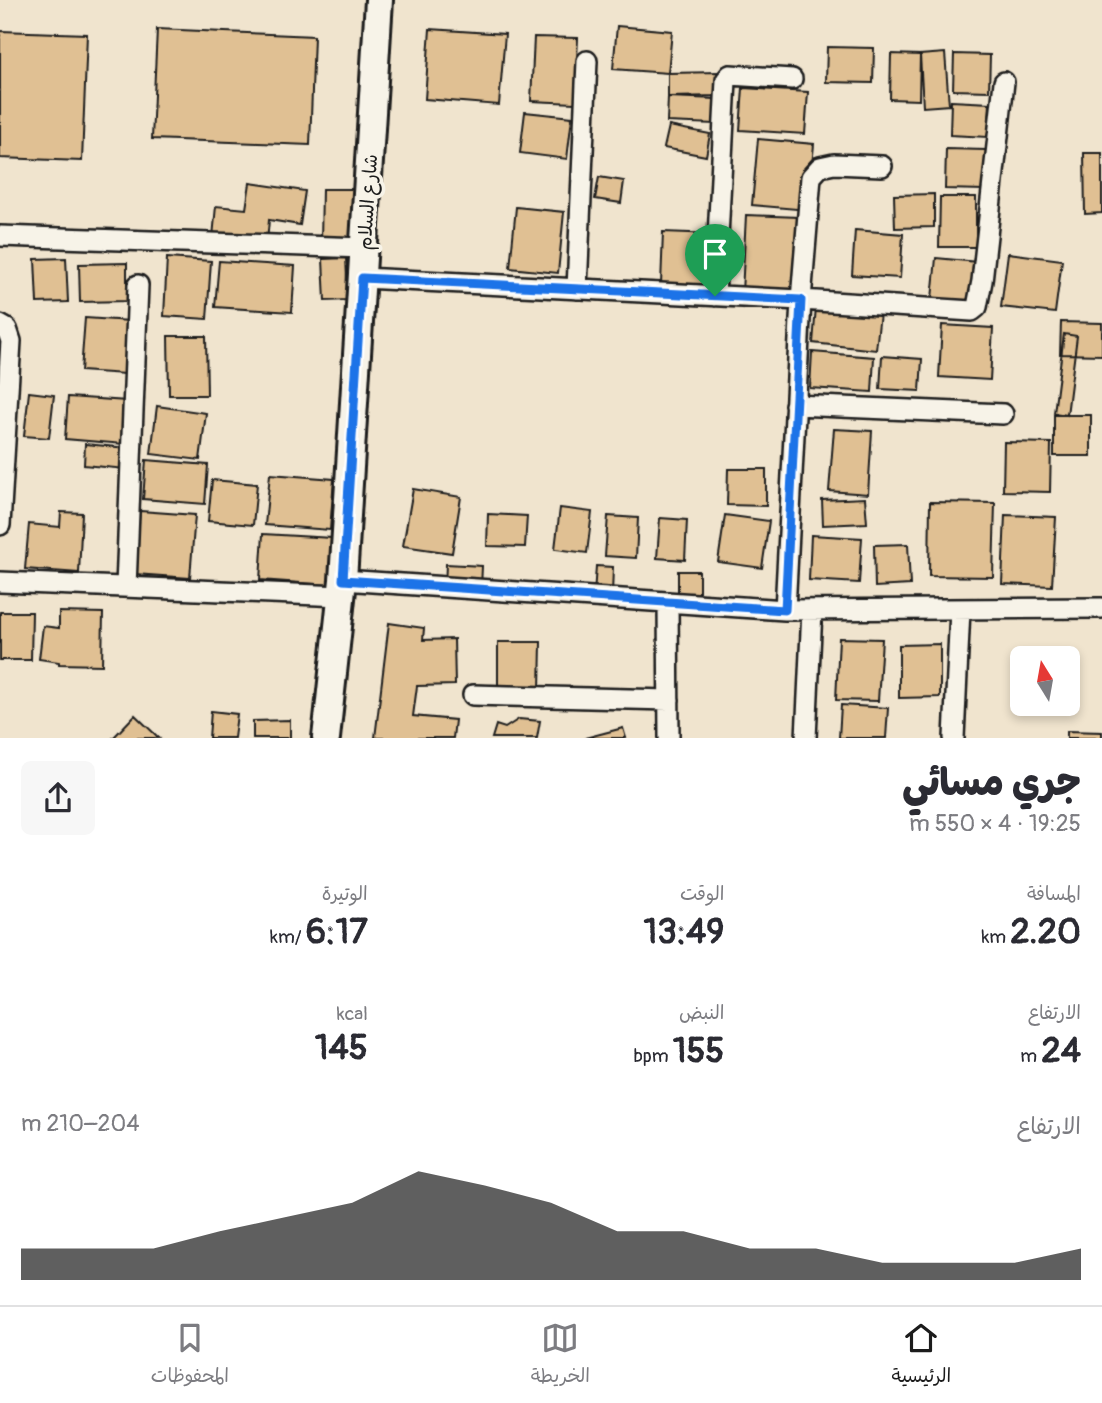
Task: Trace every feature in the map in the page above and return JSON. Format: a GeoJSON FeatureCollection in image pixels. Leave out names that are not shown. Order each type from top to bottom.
{"type":"FeatureCollection","features":[{"type":"Feature","properties":{"kind":"main road","name":"شارع السلام"},"geometry":{"type":"LineString","coordinates":[[326,738],[342,588],[379,0]]}},
{"type":"Feature","properties":{"kind":"street"},"geometry":{"type":"LineString","coordinates":[[577,289],[587,61]]}},
{"type":"Feature","properties":{"kind":"street"},"geometry":{"type":"LineString","coordinates":[[715,296],[726,80],[730,75],[792,79]]}},
{"type":"Feature","properties":{"kind":"street"},"geometry":{"type":"LineString","coordinates":[[362,278],[972,311],[976,307],[982,281],[1004,82]]}},
{"type":"Feature","properties":{"kind":"street"},"geometry":{"type":"LineString","coordinates":[[785,610],[801,300],[811,177],[820,167],[834,164],[882,166]]}},
{"type":"Feature","properties":{"kind":"street"},"geometry":{"type":"LineString","coordinates":[[0,236],[365,248]]}},
{"type":"Feature","properties":{"kind":"street"},"geometry":{"type":"LineString","coordinates":[[126,587],[138,285]]}},
{"type":"Feature","properties":{"kind":"street"},"geometry":{"type":"LineString","coordinates":[[0,325],[8,329],[11,341],[2,451],[0,525]]}},
{"type":"Feature","properties":{"kind":"street"},"geometry":{"type":"LineString","coordinates":[[795,405],[1003,414]]}},
{"type":"Feature","properties":{"kind":"street"},"geometry":{"type":"LineString","coordinates":[[0,582],[126,587],[342,588],[668,602],[785,610],[1102,608]]}},
{"type":"Feature","properties":{"kind":"street"},"geometry":{"type":"LineString","coordinates":[[668,602],[669,738]]}},
{"type":"Feature","properties":{"kind":"street"},"geometry":{"type":"LineString","coordinates":[[954,738],[960,609]]}},
{"type":"Feature","properties":{"kind":"street"},"geometry":{"type":"LineString","coordinates":[[806,738],[812,610]]}},
{"type":"Feature","properties":{"kind":"street"},"geometry":{"type":"LineString","coordinates":[[473,695],[669,699]]}},
{"type":"Feature","properties":{"kind":"building"},"geometry":{"type":"Polygon","coordinates":[[[617,26],[672,31],[668,73],[613,69],[617,26]]]}},
{"type":"Feature","properties":{"kind":"building"},"geometry":{"type":"Polygon","coordinates":[[[157,29],[314,36],[310,145],[152,139],[157,29]]]}},
{"type":"Feature","properties":{"kind":"building"},"geometry":{"type":"Polygon","coordinates":[[[430,29],[505,34],[499,105],[425,99],[430,29]]]}},
{"type":"Feature","properties":{"kind":"building"},"geometry":{"type":"Polygon","coordinates":[[[0,31],[87,34],[82,161],[0,158],[0,31]]]}},
{"type":"Feature","properties":{"kind":"building"},"geometry":{"type":"Polygon","coordinates":[[[534,37],[578,38],[575,103],[531,101],[534,37]]]}},
{"type":"Feature","properties":{"kind":"building"},"geometry":{"type":"Polygon","coordinates":[[[827,47],[874,48],[873,83],[826,82],[827,47]]]}},
{"type":"Feature","properties":{"kind":"building"},"geometry":{"type":"Polygon","coordinates":[[[945,53],[949,105],[923,107],[920,55],[945,53]]]}},
{"type":"Feature","properties":{"kind":"building"},"geometry":{"type":"Polygon","coordinates":[[[891,54],[920,55],[919,100],[890,99],[891,54]]]}},
{"type":"Feature","properties":{"kind":"building"},"geometry":{"type":"Polygon","coordinates":[[[954,54],[990,55],[989,91],[953,90],[954,54]]]}},
{"type":"Feature","properties":{"kind":"building"},"geometry":{"type":"Polygon","coordinates":[[[720,72],[720,96],[668,97],[668,73],[720,72]]]}},
{"type":"Feature","properties":{"kind":"building"},"geometry":{"type":"Polygon","coordinates":[[[743,88],[808,92],[805,134],[740,130],[743,88]]]}},
{"type":"Feature","properties":{"kind":"building"},"geometry":{"type":"Polygon","coordinates":[[[668,97],[717,99],[715,124],[667,122],[668,97]]]}},
{"type":"Feature","properties":{"kind":"building"},"geometry":{"type":"Polygon","coordinates":[[[951,101],[990,103],[988,137],[950,135],[951,101]]]}},
{"type":"Feature","properties":{"kind":"building"},"geometry":{"type":"Polygon","coordinates":[[[525,112],[572,117],[567,159],[520,153],[525,112]]]}},
{"type":"Feature","properties":{"kind":"building"},"geometry":{"type":"Polygon","coordinates":[[[669,126],[710,134],[706,156],[664,148],[669,126]]]}},
{"type":"Feature","properties":{"kind":"building"},"geometry":{"type":"Polygon","coordinates":[[[758,139],[814,144],[808,210],[752,205],[758,139]]]}},
{"type":"Feature","properties":{"kind":"building"},"geometry":{"type":"Polygon","coordinates":[[[946,149],[986,150],[985,190],[945,189],[946,149]]]}},
{"type":"Feature","properties":{"kind":"building"},"geometry":{"type":"Polygon","coordinates":[[[1084,153],[1102,153],[1102,213],[1085,214],[1084,153]]]}},
{"type":"Feature","properties":{"kind":"building"},"geometry":{"type":"Polygon","coordinates":[[[599,177],[624,181],[621,203],[595,199],[599,177]]]}},
{"type":"Feature","properties":{"kind":"building"},"geometry":{"type":"Polygon","coordinates":[[[250,183],[305,191],[300,225],[269,220],[267,242],[213,237],[216,206],[246,209],[250,183]]]}},
{"type":"Feature","properties":{"kind":"building"},"geometry":{"type":"Polygon","coordinates":[[[322,189],[353,189],[352,243],[321,243],[322,189]]]}},
{"type":"Feature","properties":{"kind":"building"},"geometry":{"type":"Polygon","coordinates":[[[934,194],[934,227],[895,228],[894,195],[934,194]]]}},
{"type":"Feature","properties":{"kind":"building"},"geometry":{"type":"Polygon","coordinates":[[[940,197],[976,197],[976,247],[939,247],[940,197]]]}},
{"type":"Feature","properties":{"kind":"building"},"geometry":{"type":"Polygon","coordinates":[[[516,207],[564,212],[558,273],[510,268],[516,207]]]}},
{"type":"Feature","properties":{"kind":"building"},"geometry":{"type":"Polygon","coordinates":[[[746,215],[799,217],[795,296],[742,293],[746,215]]]}},
{"type":"Feature","properties":{"kind":"building"},"geometry":{"type":"Polygon","coordinates":[[[855,230],[903,234],[900,278],[852,275],[855,230]]]}},
{"type":"Feature","properties":{"kind":"building"},"geometry":{"type":"Polygon","coordinates":[[[663,232],[716,234],[714,287],[661,285],[663,232]]]}},
{"type":"Feature","properties":{"kind":"building"},"geometry":{"type":"Polygon","coordinates":[[[1008,253],[1062,260],[1055,313],[1001,307],[1008,253]]]}},
{"type":"Feature","properties":{"kind":"building"},"geometry":{"type":"Polygon","coordinates":[[[66,258],[68,302],[37,303],[35,259],[66,258]]]}},
{"type":"Feature","properties":{"kind":"building"},"geometry":{"type":"Polygon","coordinates":[[[167,258],[211,261],[207,319],[164,316],[167,258]]]}},
{"type":"Feature","properties":{"kind":"building"},"geometry":{"type":"Polygon","coordinates":[[[346,258],[348,300],[325,301],[323,259],[346,258]]]}},
{"type":"Feature","properties":{"kind":"building"},"geometry":{"type":"Polygon","coordinates":[[[936,258],[977,262],[973,304],[932,299],[936,258]]]}},
{"type":"Feature","properties":{"kind":"building"},"geometry":{"type":"Polygon","coordinates":[[[219,261],[295,266],[292,312],[215,307],[219,261]]]}},
{"type":"Feature","properties":{"kind":"building"},"geometry":{"type":"Polygon","coordinates":[[[127,263],[127,301],[80,302],[79,264],[127,263]]]}},
{"type":"Feature","properties":{"kind":"building"},"geometry":{"type":"Polygon","coordinates":[[[816,307],[880,313],[876,350],[813,343],[816,307]]]}},
{"type":"Feature","properties":{"kind":"building"},"geometry":{"type":"Polygon","coordinates":[[[85,318],[130,321],[125,374],[81,371],[85,318]]]}},
{"type":"Feature","properties":{"kind":"building"},"geometry":{"type":"Polygon","coordinates":[[[1061,322],[1102,323],[1102,355],[1060,354],[1061,322]]]}},
{"type":"Feature","properties":{"kind":"building"},"geometry":{"type":"Polygon","coordinates":[[[942,325],[993,328],[990,380],[939,377],[942,325]]]}},
{"type":"Feature","properties":{"kind":"building"},"geometry":{"type":"Polygon","coordinates":[[[1064,334],[1077,336],[1067,415],[1054,413],[1064,334]]]}},
{"type":"Feature","properties":{"kind":"building"},"geometry":{"type":"Polygon","coordinates":[[[168,336],[206,336],[207,395],[169,395],[168,336]]]}},
{"type":"Feature","properties":{"kind":"building"},"geometry":{"type":"Polygon","coordinates":[[[812,352],[874,357],[872,392],[810,388],[812,352]]]}},
{"type":"Feature","properties":{"kind":"building"},"geometry":{"type":"Polygon","coordinates":[[[882,356],[922,359],[920,391],[880,389],[882,356]]]}},
{"type":"Feature","properties":{"kind":"building"},"geometry":{"type":"Polygon","coordinates":[[[29,392],[54,395],[49,438],[24,436],[29,392]]]}},
{"type":"Feature","properties":{"kind":"building"},"geometry":{"type":"Polygon","coordinates":[[[68,397],[127,401],[124,444],[65,439],[68,397]]]}},
{"type":"Feature","properties":{"kind":"building"},"geometry":{"type":"Polygon","coordinates":[[[157,406],[206,413],[200,460],[151,454],[157,406]]]}},
{"type":"Feature","properties":{"kind":"building"},"geometry":{"type":"Polygon","coordinates":[[[1054,415],[1091,415],[1091,456],[1054,456],[1054,415]]]}},
{"type":"Feature","properties":{"kind":"building"},"geometry":{"type":"Polygon","coordinates":[[[834,429],[872,431],[868,494],[829,491],[834,429]]]}},
{"type":"Feature","properties":{"kind":"building"},"geometry":{"type":"Polygon","coordinates":[[[1004,442],[1051,443],[1050,492],[1003,491],[1004,442]]]}},
{"type":"Feature","properties":{"kind":"building"},"geometry":{"type":"Polygon","coordinates":[[[85,444],[127,448],[126,469],[84,465],[85,444]]]}},
{"type":"Feature","properties":{"kind":"building"},"geometry":{"type":"Polygon","coordinates":[[[146,460],[208,465],[205,504],[143,499],[146,460]]]}},
{"type":"Feature","properties":{"kind":"building"},"geometry":{"type":"Polygon","coordinates":[[[728,469],[766,469],[766,506],[727,505],[728,469]]]}},
{"type":"Feature","properties":{"kind":"building"},"geometry":{"type":"Polygon","coordinates":[[[270,474],[334,479],[330,530],[265,525],[270,474]]]}},
{"type":"Feature","properties":{"kind":"building"},"geometry":{"type":"Polygon","coordinates":[[[212,480],[257,484],[253,525],[208,521],[212,480]]]}},
{"type":"Feature","properties":{"kind":"building"},"geometry":{"type":"Polygon","coordinates":[[[413,489],[461,497],[452,553],[403,546],[413,489]]]}},
{"type":"Feature","properties":{"kind":"building"},"geometry":{"type":"Polygon","coordinates":[[[865,498],[867,523],[823,525],[822,500],[865,498]]]}},
{"type":"Feature","properties":{"kind":"building"},"geometry":{"type":"Polygon","coordinates":[[[930,502],[995,503],[993,577],[929,576],[930,502]]]}},
{"type":"Feature","properties":{"kind":"building"},"geometry":{"type":"Polygon","coordinates":[[[560,508],[592,512],[587,553],[555,549],[560,508]]]}},
{"type":"Feature","properties":{"kind":"building"},"geometry":{"type":"Polygon","coordinates":[[[140,511],[195,515],[190,578],[135,574],[140,511]]]}},
{"type":"Feature","properties":{"kind":"building"},"geometry":{"type":"Polygon","coordinates":[[[61,512],[82,513],[79,573],[25,569],[29,524],[60,527],[61,512]]]}},
{"type":"Feature","properties":{"kind":"building"},"geometry":{"type":"Polygon","coordinates":[[[488,514],[527,516],[525,547],[487,546],[488,514]]]}},
{"type":"Feature","properties":{"kind":"building"},"geometry":{"type":"Polygon","coordinates":[[[725,515],[769,521],[762,568],[718,562],[725,515]]]}},
{"type":"Feature","properties":{"kind":"building"},"geometry":{"type":"Polygon","coordinates":[[[1005,515],[1056,517],[1052,586],[1002,584],[1005,515]]]}},
{"type":"Feature","properties":{"kind":"building"},"geometry":{"type":"Polygon","coordinates":[[[608,516],[638,518],[636,558],[605,556],[608,516]]]}},
{"type":"Feature","properties":{"kind":"building"},"geometry":{"type":"Polygon","coordinates":[[[660,518],[687,520],[685,560],[657,558],[660,518]]]}},
{"type":"Feature","properties":{"kind":"building"},"geometry":{"type":"Polygon","coordinates":[[[263,534],[332,538],[329,585],[260,580],[263,534]]]}},
{"type":"Feature","properties":{"kind":"building"},"geometry":{"type":"Polygon","coordinates":[[[811,535],[862,538],[859,583],[809,580],[811,535]]]}},
{"type":"Feature","properties":{"kind":"building"},"geometry":{"type":"Polygon","coordinates":[[[908,544],[910,585],[875,587],[874,545],[908,544]]]}},
{"type":"Feature","properties":{"kind":"building"},"geometry":{"type":"Polygon","coordinates":[[[446,564],[482,566],[481,588],[445,586],[446,564]]]}},
{"type":"Feature","properties":{"kind":"building"},"geometry":{"type":"Polygon","coordinates":[[[596,566],[613,567],[612,595],[594,594],[596,566]]]}},
{"type":"Feature","properties":{"kind":"building"},"geometry":{"type":"Polygon","coordinates":[[[678,571],[699,571],[699,595],[678,595],[678,571]]]}},
{"type":"Feature","properties":{"kind":"building"},"geometry":{"type":"Polygon","coordinates":[[[0,612],[32,612],[31,660],[0,660],[0,612]]]}},
{"type":"Feature","properties":{"kind":"building"},"geometry":{"type":"Polygon","coordinates":[[[59,612],[103,613],[102,665],[59,664],[39,659],[43,626],[59,628],[59,612]]]}},
{"type":"Feature","properties":{"kind":"building"},"geometry":{"type":"Polygon","coordinates":[[[389,623],[424,628],[423,640],[454,639],[455,685],[417,686],[413,716],[455,720],[453,738],[375,738],[389,623]]]}},
{"type":"Feature","properties":{"kind":"building"},"geometry":{"type":"Polygon","coordinates":[[[839,638],[882,639],[878,701],[836,700],[839,638]]]}},
{"type":"Feature","properties":{"kind":"building"},"geometry":{"type":"Polygon","coordinates":[[[498,642],[541,642],[540,690],[498,690],[498,642]]]}},
{"type":"Feature","properties":{"kind":"building"},"geometry":{"type":"Polygon","coordinates":[[[940,644],[940,697],[899,698],[899,645],[940,644]]]}},
{"type":"Feature","properties":{"kind":"building"},"geometry":{"type":"Polygon","coordinates":[[[841,705],[888,708],[886,738],[839,738],[841,705]]]}},
{"type":"Feature","properties":{"kind":"building"},"geometry":{"type":"Polygon","coordinates":[[[211,711],[237,714],[234,738],[209,738],[211,711]]]}},
{"type":"Feature","properties":{"kind":"building"},"geometry":{"type":"Polygon","coordinates":[[[135,715],[159,738],[113,738],[135,715]]]}},
{"type":"Feature","properties":{"kind":"building"},"geometry":{"type":"Polygon","coordinates":[[[519,719],[540,721],[537,738],[492,738],[496,725],[505,728],[519,719]]]}},
{"type":"Feature","properties":{"kind":"building"},"geometry":{"type":"Polygon","coordinates":[[[290,720],[290,738],[253,738],[253,721],[290,720]]]}},
{"type":"Feature","properties":{"kind":"building"},"geometry":{"type":"Polygon","coordinates":[[[623,728],[626,738],[585,738],[623,728]]]}},
{"type":"Feature","properties":{"kind":"building"},"geometry":{"type":"Polygon","coordinates":[[[1067,731],[1102,732],[1102,738],[1067,738],[1067,731]]]}},
{"type":"Feature","properties":{"kind":"route"},"geometry":{"type":"LineString","coordinates":[[362,278],[715,296],[801,300],[785,610],[343,580],[362,278]]}}]}
